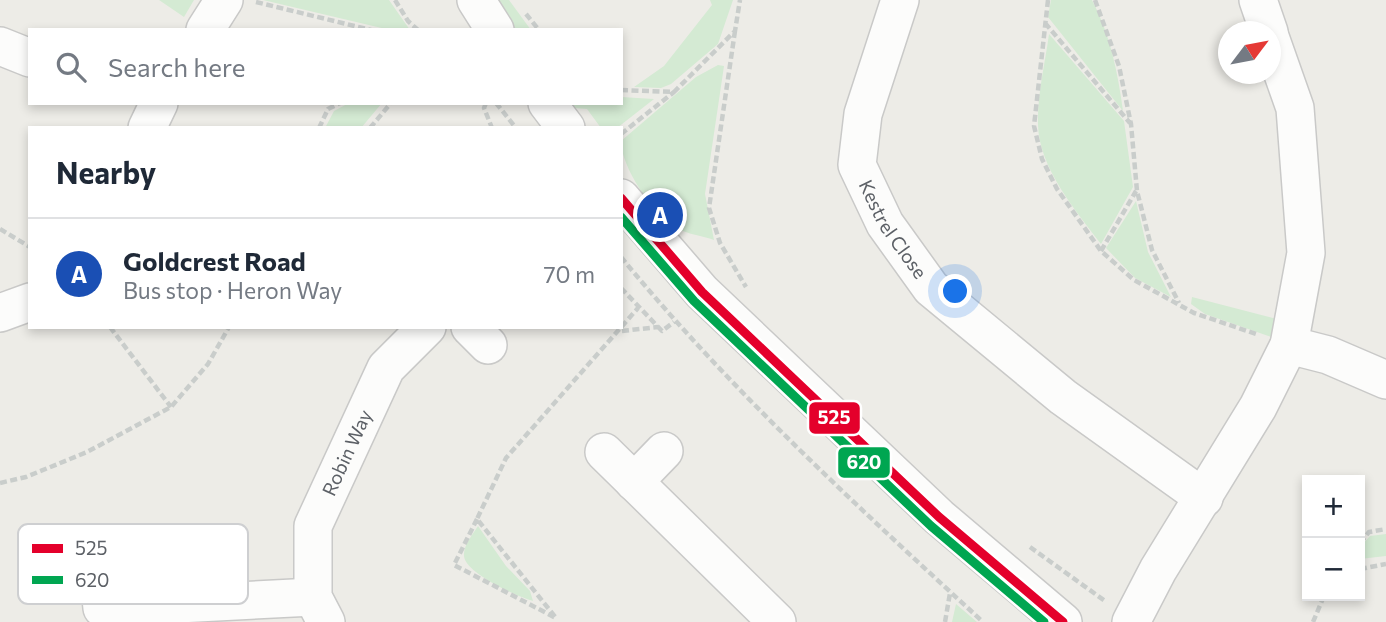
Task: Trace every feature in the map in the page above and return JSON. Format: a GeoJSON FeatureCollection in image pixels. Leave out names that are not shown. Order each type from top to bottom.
{"type":"FeatureCollection","features":[{"type":"Feature","properties":{"kind":"street"},"geometry":{"type":"LineString","coordinates":[[206,28],[224,0]]}},
{"type":"Feature","properties":{"kind":"street"},"geometry":{"type":"LineString","coordinates":[[475,0],[494,28]]}},
{"type":"Feature","properties":{"kind":"street","name":"Kestrel Close"},"geometry":{"type":"LineString","coordinates":[[900,0],[863,114],[857,165],[885,224],[931,288],[1063,397],[1204,498]]}},
{"type":"Feature","properties":{"kind":"street"},"geometry":{"type":"LineString","coordinates":[[1258,0],[1265,21]]}},
{"type":"Feature","properties":{"kind":"street"},"geometry":{"type":"LineString","coordinates":[[0,46],[28,57]]}},
{"type":"Feature","properties":{"kind":"street"},"geometry":{"type":"LineString","coordinates":[[1122,614],[1158,570],[1204,498],[1258,407],[1289,345],[1306,253],[1295,108],[1281,68]]}},
{"type":"Feature","properties":{"kind":"street"},"geometry":{"type":"LineString","coordinates":[[549,105],[564,126]]}},
{"type":"Feature","properties":{"kind":"street"},"geometry":{"type":"LineString","coordinates":[[623,200],[702,292],[939,517],[1063,622]]}},
{"type":"Feature","properties":{"kind":"street"},"geometry":{"type":"LineString","coordinates":[[0,313],[28,303]]}},
{"type":"Feature","properties":{"kind":"street","name":"Robin Way"},"geometry":{"type":"LineString","coordinates":[[102,615],[319,610],[313,526],[386,368],[425,329]]}},
{"type":"Feature","properties":{"kind":"street"},"geometry":{"type":"LineString","coordinates":[[1289,345],[1328,355],[1386,380]]}},
{"type":"Feature","properties":{"kind":"street"},"geometry":{"type":"LineString","coordinates":[[604,452],[771,620]]}},
{"type":"Feature","properties":{"kind":"street"},"geometry":{"type":"LineString","coordinates":[[634,482],[664,452]]}},
{"type":"Feature","properties":{"kind":"path"},"geometry":{"type":"LineString","coordinates":[[246,0],[363,28]]}},
{"type":"Feature","properties":{"kind":"path"},"geometry":{"type":"LineString","coordinates":[[395,0],[416,28]]}},
{"type":"Feature","properties":{"kind":"path"},"geometry":{"type":"LineString","coordinates":[[740,0],[709,208],[720,243],[756,298]]}},
{"type":"Feature","properties":{"kind":"path"},"geometry":{"type":"LineString","coordinates":[[1048,0],[1034,126],[1042,159],[1057,189],[1101,251],[1134,280],[1180,306],[1289,345]]}},
{"type":"Feature","properties":{"kind":"path"},"geometry":{"type":"LineString","coordinates":[[1095,0],[1119,66],[1131,124],[1137,191],[1152,250],[1180,306]]}},
{"type":"Feature","properties":{"kind":"path"},"geometry":{"type":"LineString","coordinates":[[1045,22],[1131,124]]}},
{"type":"Feature","properties":{"kind":"path"},"geometry":{"type":"LineString","coordinates":[[623,132],[674,92],[735,31]]}},
{"type":"Feature","properties":{"kind":"path"},"geometry":{"type":"LineString","coordinates":[[623,90],[674,92]]}},
{"type":"Feature","properties":{"kind":"path"},"geometry":{"type":"LineString","coordinates":[[320,126],[328,109],[336,105]]}},
{"type":"Feature","properties":{"kind":"path"},"geometry":{"type":"LineString","coordinates":[[372,126],[389,105]]}},
{"type":"Feature","properties":{"kind":"path"},"geometry":{"type":"LineString","coordinates":[[485,105],[491,126]]}},
{"type":"Feature","properties":{"kind":"path"},"geometry":{"type":"LineString","coordinates":[[498,105],[514,126]]}},
{"type":"Feature","properties":{"kind":"path"},"geometry":{"type":"LineString","coordinates":[[1101,251],[1137,191]]}},
{"type":"Feature","properties":{"kind":"path"},"geometry":{"type":"LineString","coordinates":[[0,229],[28,246]]}},
{"type":"Feature","properties":{"kind":"path"},"geometry":{"type":"LineString","coordinates":[[623,259],[674,322],[749,401],[982,622]]}},
{"type":"Feature","properties":{"kind":"path"},"geometry":{"type":"LineString","coordinates":[[623,290],[662,331],[674,322]]}},
{"type":"Feature","properties":{"kind":"path"},"geometry":{"type":"LineString","coordinates":[[623,328],[638,308]]}},
{"type":"Feature","properties":{"kind":"path"},"geometry":{"type":"LineString","coordinates":[[558,620],[454,565],[506,458],[621,331],[658,327]]}},
{"type":"Feature","properties":{"kind":"path"},"geometry":{"type":"LineString","coordinates":[[112,329],[171,407]]}},
{"type":"Feature","properties":{"kind":"path"},"geometry":{"type":"LineString","coordinates":[[0,483],[26,477],[87,452],[171,407],[208,364],[228,329]]}},
{"type":"Feature","properties":{"kind":"path"},"geometry":{"type":"LineString","coordinates":[[477,519],[558,620]]}},
{"type":"Feature","properties":{"kind":"path"},"geometry":{"type":"LineString","coordinates":[[1364,538],[1368,533],[1386,529]]}},
{"type":"Feature","properties":{"kind":"path"},"geometry":{"type":"LineString","coordinates":[[1024,543],[1122,614]]}},
{"type":"Feature","properties":{"kind":"path"},"geometry":{"type":"LineString","coordinates":[[1365,568],[1386,564]]}},
{"type":"Feature","properties":{"kind":"path"},"geometry":{"type":"LineString","coordinates":[[945,622],[950,592]]}},
{"type":"Feature","properties":{"kind":"path"},"geometry":{"type":"LineString","coordinates":[[1313,622],[1322,601]]}},
{"type":"Feature","properties":{"kind":"green space"},"geometry":{"type":"Polygon","coordinates":[[[159,0],[194,0],[184,17],[159,0]]]}},
{"type":"Feature","properties":{"kind":"green space"},"geometry":{"type":"Polygon","coordinates":[[[263,0],[389,0],[409,28],[382,28],[263,0]]]}},
{"type":"Feature","properties":{"kind":"green space"},"geometry":{"type":"Polygon","coordinates":[[[496,0],[509,0],[530,28],[515,28],[496,0]]]}},
{"type":"Feature","properties":{"kind":"green space"},"geometry":{"type":"Polygon","coordinates":[[[710,0],[733,0],[718,44],[671,84],[661,88],[634,87],[664,66],[712,5],[710,0]]]}},
{"type":"Feature","properties":{"kind":"green space"},"geometry":{"type":"Polygon","coordinates":[[[1051,0],[1092,0],[1104,26],[1112,54],[1123,111],[1048,17],[1051,0]]]}},
{"type":"Feature","properties":{"kind":"green space"},"geometry":{"type":"Polygon","coordinates":[[[1049,34],[1124,121],[1133,187],[1101,244],[1060,188],[1040,141],[1039,102],[1049,34]]]}},
{"type":"Feature","properties":{"kind":"green space"},"geometry":{"type":"Polygon","coordinates":[[[718,65],[724,66],[705,194],[714,240],[685,232],[667,221],[640,189],[623,155],[623,139],[696,77],[718,65]]]}},
{"type":"Feature","properties":{"kind":"green space"},"geometry":{"type":"Polygon","coordinates":[[[623,97],[654,99],[620,126],[600,126],[587,109],[574,108],[572,105],[623,105],[623,97]]]}},
{"type":"Feature","properties":{"kind":"green space"},"geometry":{"type":"Polygon","coordinates":[[[345,105],[380,105],[363,126],[326,126],[334,111],[345,105]]]}},
{"type":"Feature","properties":{"kind":"green space"},"geometry":{"type":"Polygon","coordinates":[[[1136,201],[1148,252],[1171,297],[1135,278],[1106,248],[1136,201]]]}},
{"type":"Feature","properties":{"kind":"green space"},"geometry":{"type":"Polygon","coordinates":[[[1192,297],[1281,320],[1277,339],[1205,314],[1191,304],[1192,297]]]}},
{"type":"Feature","properties":{"kind":"green space"},"geometry":{"type":"Polygon","coordinates":[[[478,526],[506,566],[530,591],[533,601],[482,577],[467,563],[465,548],[478,526]]]}},
{"type":"Feature","properties":{"kind":"green space"},"geometry":{"type":"Polygon","coordinates":[[[1386,534],[1386,556],[1365,558],[1365,542],[1370,536],[1386,534]]]}},
{"type":"Feature","properties":{"kind":"green space"},"geometry":{"type":"Polygon","coordinates":[[[956,604],[977,622],[952,622],[956,604]]]}},
{"type":"Feature","properties":{"kind":"transit line","name":"525"},"geometry":{"type":"LineString","coordinates":[[623,200],[702,292],[939,517],[1063,622]]}},
{"type":"Feature","properties":{"kind":"transit line","name":"620"},"geometry":{"type":"LineString","coordinates":[[623,219],[694,301],[931,526],[1044,622]]}},
{"type":"Feature","properties":{"kind":"place","name":"Goldcrest Road"},"geometry":{"type":"Point","coordinates":[660,215]}}]}
